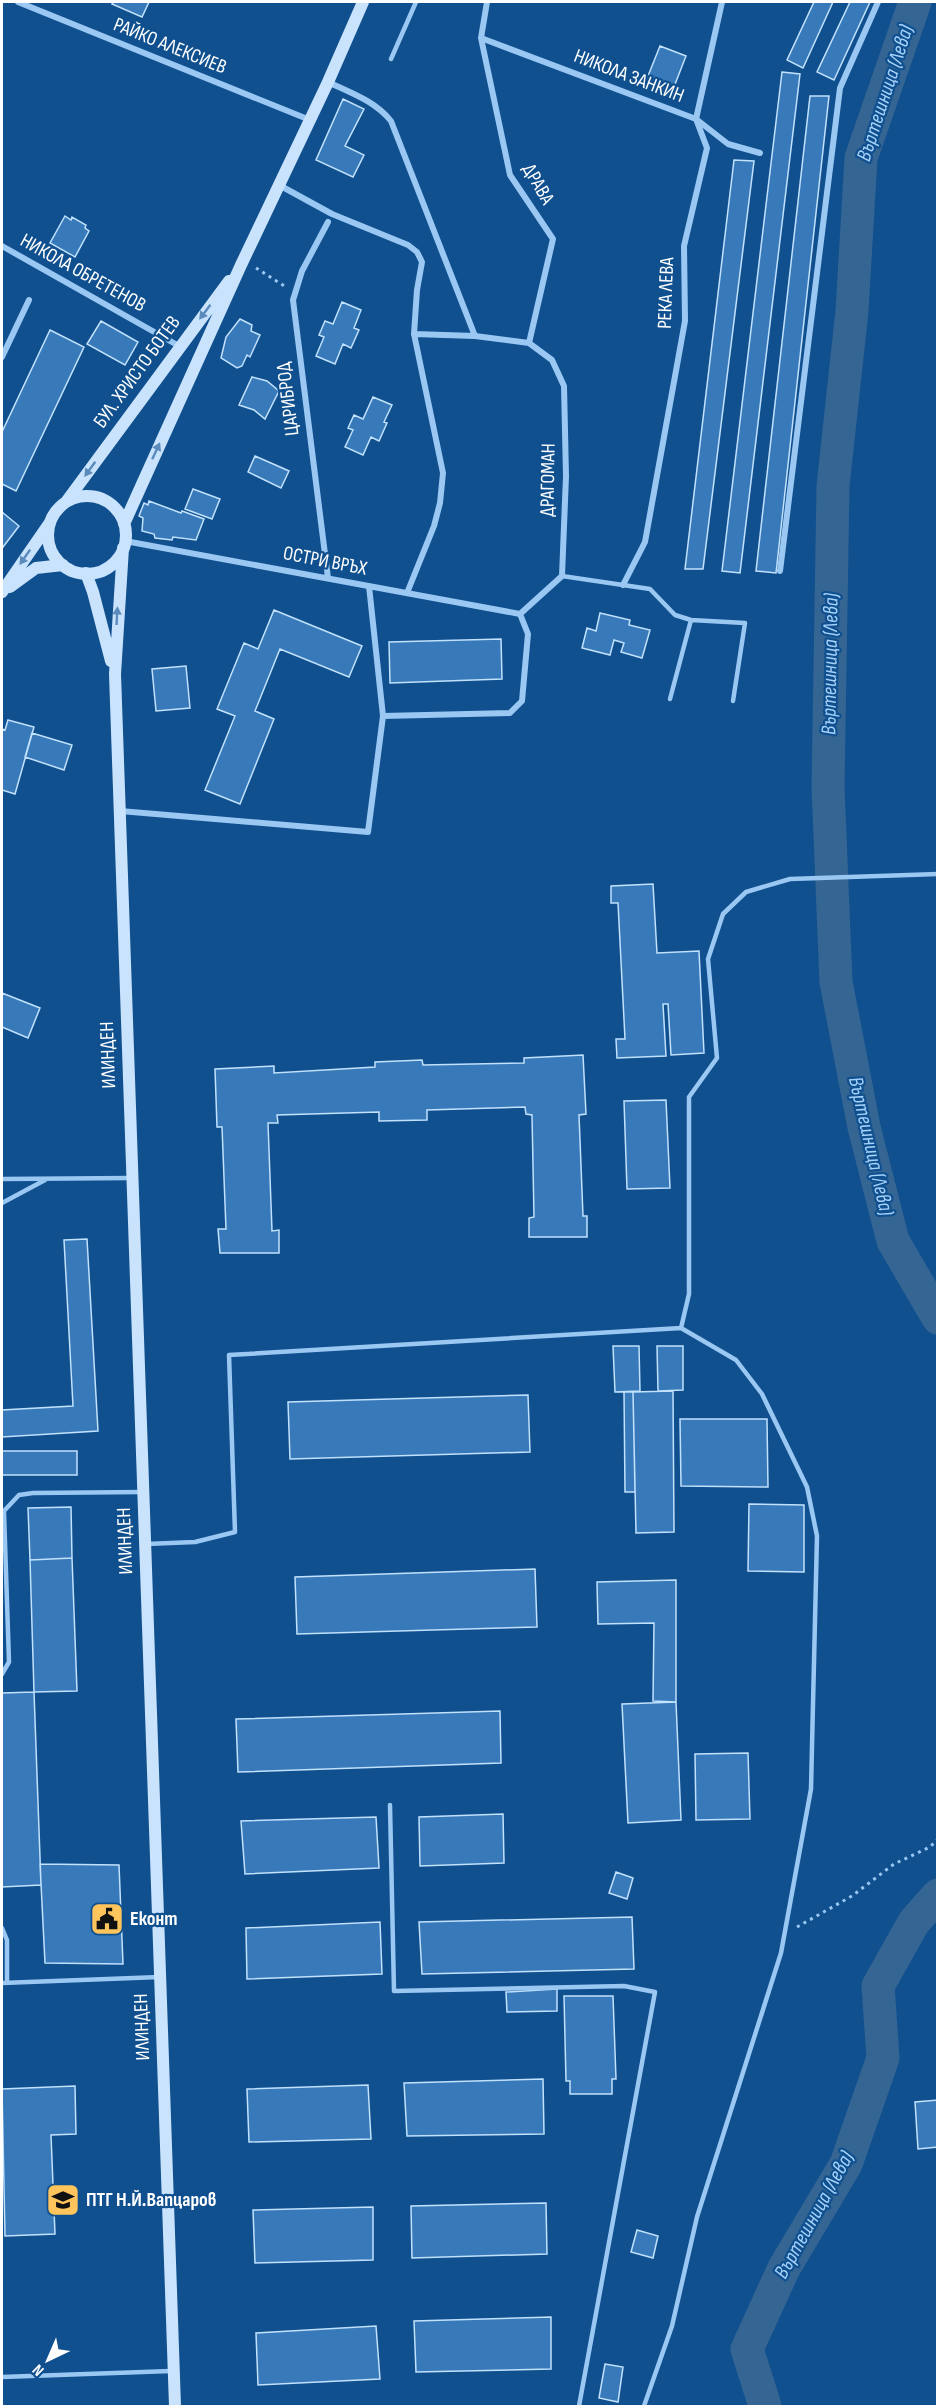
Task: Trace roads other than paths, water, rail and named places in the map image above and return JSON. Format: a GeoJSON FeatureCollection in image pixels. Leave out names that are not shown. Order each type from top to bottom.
{"type":"FeatureCollection","features":[{"type":"Feature","properties":{"kind":"street","name":"РАЙКО АЛЕКСИЕВ"},"geometry":{"type":"LineString","coordinates":[[18,2],[310,120]]}},
{"type":"Feature","properties":{"kind":"street","name":"БУЛ. ХРИСТО БОТЕВ"},"geometry":{"type":"LineString","coordinates":[[124,524],[363,2]]}},
{"type":"Feature","properties":{"kind":"street","name":"ДРАВА"},"geometry":{"type":"LineString","coordinates":[[487,2],[481,38],[510,175],[553,238],[529,343]]}},
{"type":"Feature","properties":{"kind":"street"},"geometry":{"type":"LineString","coordinates":[[696,119],[722,2]]}},
{"type":"Feature","properties":{"kind":"street"},"geometry":{"type":"LineString","coordinates":[[780,571],[840,87],[878,2]]}},
{"type":"Feature","properties":{"kind":"street","name":"НИКОЛА ЗАНКИН"},"geometry":{"type":"LineString","coordinates":[[481,38],[696,119],[728,144],[760,153]]}},
{"type":"Feature","properties":{"kind":"street"},"geometry":{"type":"LineString","coordinates":[[328,82],[369,101],[382,110],[391,121],[475,336]]}},
{"type":"Feature","properties":{"kind":"street","name":"РЕКА ЛЕВА"},"geometry":{"type":"LineString","coordinates":[[623,585],[645,542],[685,321],[684,246],[707,148],[696,119]]}},
{"type":"Feature","properties":{"kind":"street"},"geometry":{"type":"LineString","coordinates":[[279,185],[332,214],[408,245],[417,252],[423,262],[417,290],[414,334],[443,473],[440,503],[434,526],[407,593]]}},
{"type":"Feature","properties":{"kind":"street","name":"ЦАРИБРОД"},"geometry":{"type":"LineString","coordinates":[[328,222],[302,271],[293,300],[328,578]]}},
{"type":"Feature","properties":{"kind":"street","name":"НИКОЛА ОБРЕТЕНОВ"},"geometry":{"type":"LineString","coordinates":[[2,246],[179,346]]}},
{"type":"Feature","properties":{"kind":"street","name":"БУЛ. ХРИСТО БОТЕВ"},"geometry":{"type":"LineString","coordinates":[[66,502],[242,263]]}},
{"type":"Feature","properties":{"kind":"street"},"geometry":{"type":"LineString","coordinates":[[2,357],[29,300]]}},
{"type":"Feature","properties":{"kind":"street"},"geometry":{"type":"LineString","coordinates":[[414,334],[475,336],[529,343]]}},
{"type":"Feature","properties":{"kind":"street","name":"ДРАГОМАН"},"geometry":{"type":"LineString","coordinates":[[529,343],[552,360],[564,386],[566,476],[562,576]]}},
{"type":"Feature","properties":{"kind":"street"},"geometry":{"type":"LineString","coordinates":[[2,593],[56,511],[66,502],[83,496],[100,498],[115,508],[124,524],[124,544],[109,567],[98,572],[74,571],[55,557],[48,535],[50,523]]}},
{"type":"Feature","properties":{"kind":"street","name":"ОСТРИ ВРЪХ"},"geometry":{"type":"LineString","coordinates":[[124,544],[328,578],[520,614]]}},
{"type":"Feature","properties":{"kind":"street","name":"ИЛИНДЕН"},"geometry":{"type":"LineString","coordinates":[[124,544],[115,674],[175,2406]]}},
{"type":"Feature","properties":{"kind":"street"},"geometry":{"type":"LineString","coordinates":[[2,593],[36,568],[63,565]]}},
{"type":"Feature","properties":{"kind":"street","name":"ИЛИНДЕН"},"geometry":{"type":"LineString","coordinates":[[86,573],[115,674]]}},
{"type":"Feature","properties":{"kind":"street"},"geometry":{"type":"LineString","coordinates":[[383,716],[510,713],[522,701],[528,634],[520,614],[562,576]]}},
{"type":"Feature","properties":{"kind":"street"},"geometry":{"type":"LineString","coordinates":[[119,811],[368,832],[383,716],[369,586]]}},
{"type":"Feature","properties":{"kind":"lane"},"geometry":{"type":"LineString","coordinates":[[392,59],[416,2]]}},
{"type":"Feature","properties":{"kind":"lane"},"geometry":{"type":"LineString","coordinates":[[562,576],[650,589],[675,615],[692,620],[745,623],[733,701]]}},
{"type":"Feature","properties":{"kind":"lane"},"geometry":{"type":"LineString","coordinates":[[670,699],[692,620]]}},
{"type":"Feature","properties":{"kind":"lane"},"geometry":{"type":"LineString","coordinates":[[681,1328],[689,1294],[689,1097],[717,1058],[708,959],[723,914],[746,892],[790,879],[938,874]]}},
{"type":"Feature","properties":{"kind":"lane"},"geometry":{"type":"LineString","coordinates":[[2,1179],[132,1178]]}},
{"type":"Feature","properties":{"kind":"lane"},"geometry":{"type":"LineString","coordinates":[[2,1203],[48,1179]]}},
{"type":"Feature","properties":{"kind":"lane"},"geometry":{"type":"LineString","coordinates":[[144,1544],[195,1542],[235,1532],[229,1355],[681,1328],[736,1360],[762,1394],[807,1487],[817,1536],[811,1790],[781,1953],[697,2217],[672,2326],[644,2406]]}},
{"type":"Feature","properties":{"kind":"lane"},"geometry":{"type":"LineString","coordinates":[[2,1674],[9,1662],[2,1513],[19,1495],[143,1492]]}},
{"type":"Feature","properties":{"kind":"lane"},"geometry":{"type":"LineString","coordinates":[[390,1805],[394,1991],[624,1986],[655,1992],[579,2406]]}},
{"type":"Feature","properties":{"kind":"lane"},"geometry":{"type":"LineString","coordinates":[[2,1928],[7,1940],[4,1983],[160,1977]]}},
{"type":"Feature","properties":{"kind":"lane"},"geometry":{"type":"LineString","coordinates":[[2,2378],[174,2371]]}},
{"type":"Feature","properties":{"kind":"waterway","name":"Въртешница (Лева)"},"geometry":{"type":"LineString","coordinates":[[915,2],[861,158],[852,311],[833,486],[828,787],[836,982],[864,1127],[893,1241],[938,1318]]}},
{"type":"Feature","properties":{"kind":"waterway","name":"Въртешница (Лева)"},"geometry":{"type":"LineString","coordinates":[[765,2406],[747,2349],[784,2268],[846,2164],[883,2058],[878,1986],[914,1922],[938,1895]]}},
{"type":"Feature","properties":{"kind":"place","name":"Еконт"},"geometry":{"type":"Point","coordinates":[107,1919]}},
{"type":"Feature","properties":{"kind":"place","name":"ПТГ Н.Й.Вапцаров"},"geometry":{"type":"Point","coordinates":[63,2200]}}]}
